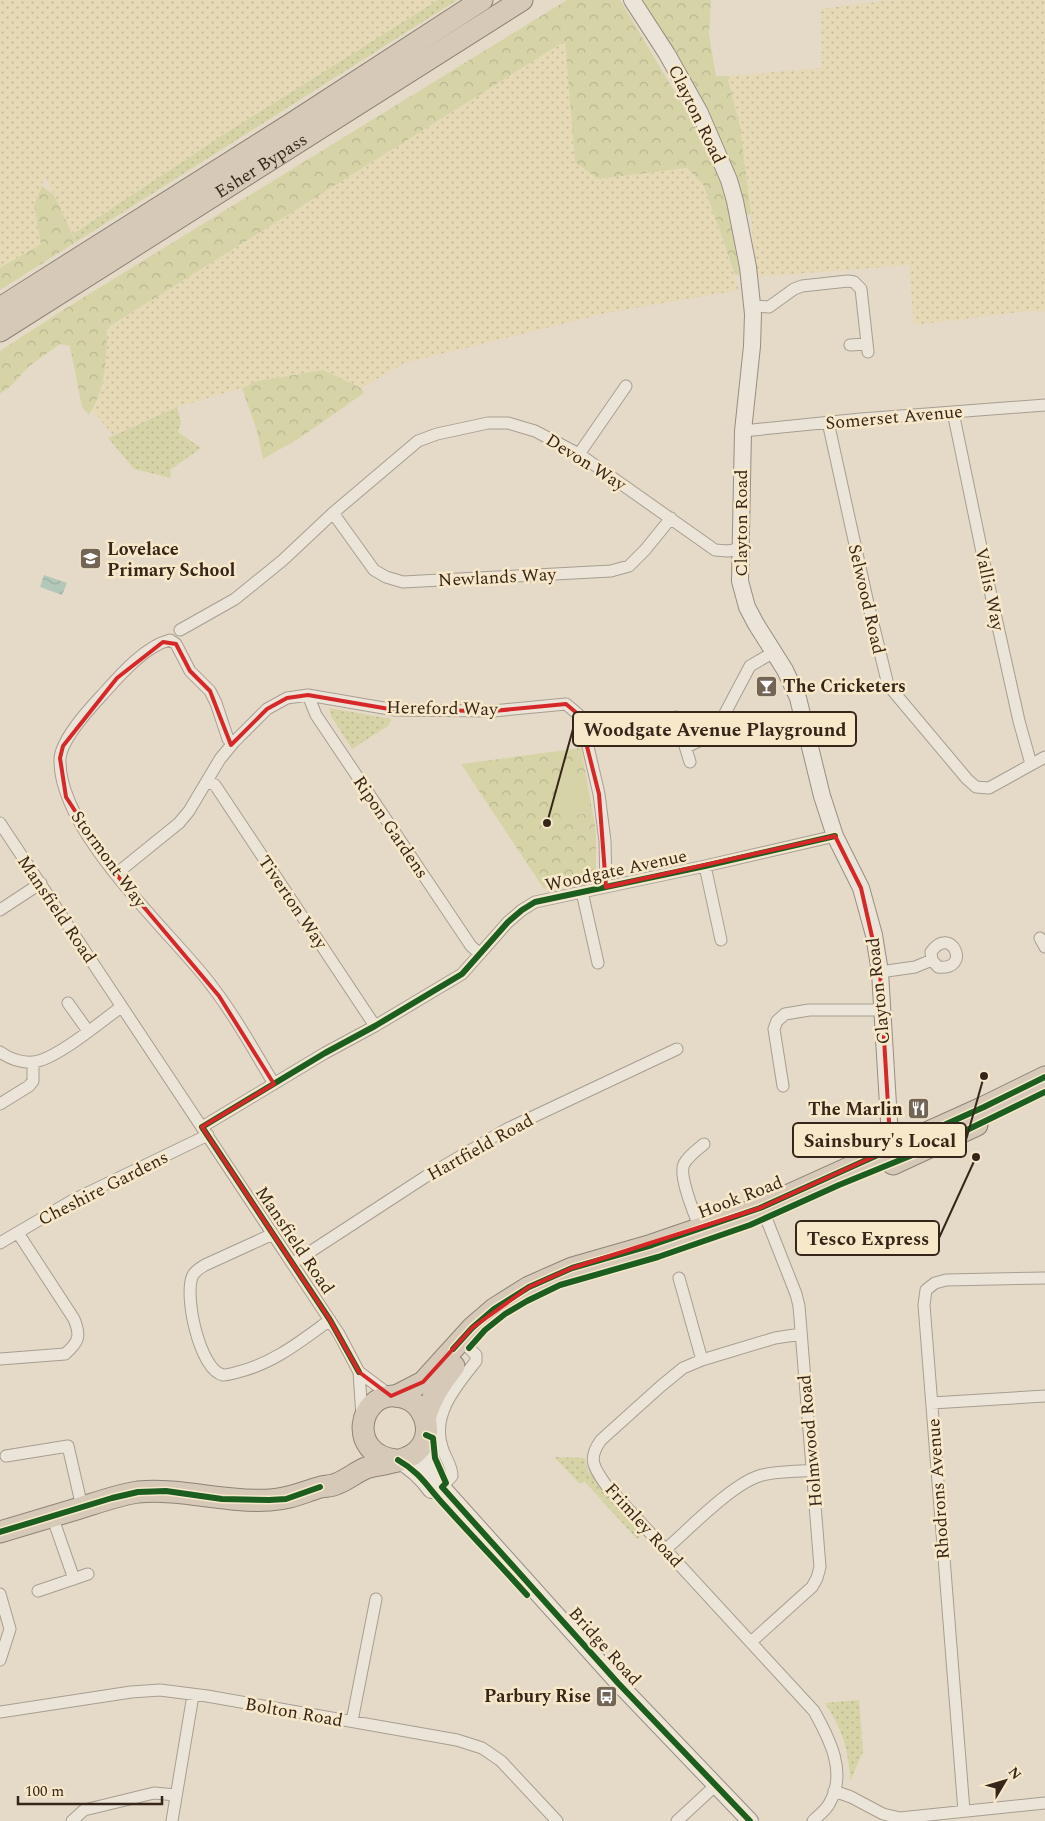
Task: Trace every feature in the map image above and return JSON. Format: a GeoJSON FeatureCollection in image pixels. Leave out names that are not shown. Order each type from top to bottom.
{"type":"FeatureCollection","features":[{"type":"Feature","properties":{"kind":"highway","name":"Esher Bypass"},"geometry":{"type":"LineString","coordinates":[[0,308],[291,124],[482,0]]}},
{"type":"Feature","properties":{"kind":"highway","name":"Esher Bypass"},"geometry":{"type":"LineString","coordinates":[[0,331],[522,0]]}},
{"type":"Feature","properties":{"kind":"highway","name":"Hook Road"},"geometry":{"type":"LineString","coordinates":[[425,1418],[432,1397],[468,1348],[485,1330],[505,1314],[527,1301],[560,1285],[658,1257],[750,1225],[769,1226],[888,1158],[1045,1077]]}},
{"type":"Feature","properties":{"kind":"highway","name":"Hook Road"},"geometry":{"type":"LineString","coordinates":[[394,1396],[423,1382],[472,1328],[494,1309],[528,1287],[572,1268],[611,1258],[760,1208],[888,1158],[932,1147],[1045,1092]]}},
{"type":"Feature","properties":{"kind":"highway"},"geometry":{"type":"LineString","coordinates":[[0,1532],[138,1492],[166,1492],[222,1499],[286,1499],[320,1487],[336,1484],[364,1469],[407,1458],[416,1452],[426,1435],[425,1418],[418,1407],[409,1399],[394,1396],[381,1399],[372,1405],[366,1414],[355,1456],[346,1467],[320,1487]]}},
{"type":"Feature","properties":{"kind":"highway"},"geometry":{"type":"LineString","coordinates":[[363,1428],[365,1441],[370,1449],[378,1456],[397,1460]]}},
{"type":"Feature","properties":{"kind":"street","name":"Clayton Road"},"geometry":{"type":"LineString","coordinates":[[632,0],[684,83],[700,113],[729,180],[748,267],[752,306],[752,346],[743,431],[739,549],[740,581],[747,607],[774,652],[798,698],[822,796],[835,836],[861,888],[874,935],[880,972],[890,1138],[888,1158]]}},
{"type":"Feature","properties":{"kind":"street"},"geometry":{"type":"LineString","coordinates":[[752,306],[769,307],[794,289],[802,286],[854,282],[861,289],[867,348],[850,345]]}},
{"type":"Feature","properties":{"kind":"street"},"geometry":{"type":"LineString","coordinates":[[579,454],[626,386]]}},
{"type":"Feature","properties":{"kind":"street","name":"Somerset Avenue"},"geometry":{"type":"LineString","coordinates":[[743,431],[828,422],[1045,405]]}},
{"type":"Feature","properties":{"kind":"street","name":"Vallis Way"},"geometry":{"type":"LineString","coordinates":[[953,412],[989,586],[1019,721],[1031,764]]}},
{"type":"Feature","properties":{"kind":"street","name":"Selwood Road"},"geometry":{"type":"LineString","coordinates":[[828,422],[888,685],[966,779],[976,786],[989,788],[1045,756]]}},
{"type":"Feature","properties":{"kind":"street","name":"Devon Way"},"geometry":{"type":"LineString","coordinates":[[180,630],[235,599],[283,560],[333,513],[418,441],[437,434],[488,423],[508,424],[535,430],[579,454],[715,550],[728,551],[739,549]]}},
{"type":"Feature","properties":{"kind":"street","name":"Newlands Way"},"geometry":{"type":"LineString","coordinates":[[333,513],[374,570],[386,578],[402,582],[611,571],[629,566],[645,550],[671,518]]}},
{"type":"Feature","properties":{"kind":"street","name":"Stormont Way"},"geometry":{"type":"LineString","coordinates":[[234,742],[228,738],[210,691],[190,670],[176,644],[170,640],[159,644],[138,658],[117,678],[89,709],[63,746],[60,758],[66,797],[89,838],[116,874],[214,990],[239,1025],[274,1084]]}},
{"type":"Feature","properties":{"kind":"street"},"geometry":{"type":"LineString","coordinates":[[686,747],[714,734],[750,666],[774,652]]}},
{"type":"Feature","properties":{"kind":"street","name":"Hereford Way"},"geometry":{"type":"LineString","coordinates":[[116,874],[179,823],[189,811],[220,759],[267,709],[287,698],[308,695],[395,710],[493,711],[566,704],[579,715],[599,794],[605,841],[606,887]]}},
{"type":"Feature","properties":{"kind":"street","name":"Ripon Gardens"},"geometry":{"type":"LineString","coordinates":[[308,695],[316,715],[471,946],[480,954]]}},
{"type":"Feature","properties":{"kind":"street"},"geometry":{"type":"LineString","coordinates":[[676,717],[690,762]]}},
{"type":"Feature","properties":{"kind":"street","name":"Tiverton Way"},"geometry":{"type":"LineString","coordinates":[[207,782],[215,786],[375,1026]]}},
{"type":"Feature","properties":{"kind":"street","name":"Mansfield Road"},"geometry":{"type":"LineString","coordinates":[[0,823],[121,1008],[330,1320],[359,1372],[363,1428]]}},
{"type":"Feature","properties":{"kind":"street","name":"Woodgate Avenue"},"geometry":{"type":"LineString","coordinates":[[205,1131],[274,1084],[462,974],[508,922],[535,902],[835,836]]}},
{"type":"Feature","properties":{"kind":"street"},"geometry":{"type":"LineString","coordinates":[[705,866],[721,940]]}},
{"type":"Feature","properties":{"kind":"street"},"geometry":{"type":"LineString","coordinates":[[0,910],[41,883]]}},
{"type":"Feature","properties":{"kind":"street"},"geometry":{"type":"LineString","coordinates":[[582,892],[598,963]]}},
{"type":"Feature","properties":{"kind":"street"},"geometry":{"type":"LineString","coordinates":[[880,972],[915,968],[932,960]]}},
{"type":"Feature","properties":{"kind":"street"},"geometry":{"type":"LineString","coordinates":[[68,1002],[88,1031]]}},
{"type":"Feature","properties":{"kind":"street"},"geometry":{"type":"LineString","coordinates":[[0,1052],[14,1060],[33,1062],[51,1056],[121,1008]]}},
{"type":"Feature","properties":{"kind":"street"},"geometry":{"type":"LineString","coordinates":[[783,1086],[774,1029],[776,1021],[785,1014],[809,1010],[882,1010]]}},
{"type":"Feature","properties":{"kind":"street","name":"Hartfield Road"},"geometry":{"type":"LineString","coordinates":[[293,1263],[425,1177],[506,1129],[677,1049]]}},
{"type":"Feature","properties":{"kind":"street"},"geometry":{"type":"LineString","coordinates":[[0,1104],[29,1086],[33,1081],[33,1062]]}},
{"type":"Feature","properties":{"kind":"street","name":"Cheshire Gardens"},"geometry":{"type":"LineString","coordinates":[[0,1244],[73,1200],[205,1131]]}},
{"type":"Feature","properties":{"kind":"street"},"geometry":{"type":"LineString","coordinates":[[700,1229],[682,1175],[683,1166],[704,1144]]}},
{"type":"Feature","properties":{"kind":"street","name":"Holmwood Road"},"geometry":{"type":"LineString","coordinates":[[751,1642],[812,1587],[820,1567],[799,1306],[769,1226]]}},
{"type":"Feature","properties":{"kind":"street"},"geometry":{"type":"LineString","coordinates":[[0,1359],[65,1354],[77,1343],[78,1328],[74,1319],[18,1232]]}},
{"type":"Feature","properties":{"kind":"street"},"geometry":{"type":"LineString","coordinates":[[273,1234],[204,1265],[193,1276],[190,1284],[190,1306],[193,1324],[211,1366],[217,1372],[224,1375],[257,1367],[288,1350],[330,1320]]}},
{"type":"Feature","properties":{"kind":"street"},"geometry":{"type":"LineString","coordinates":[[679,1278],[702,1360]]}},
{"type":"Feature","properties":{"kind":"street","name":"Rhodrons Avenue"},"geometry":{"type":"LineString","coordinates":[[964,1811],[924,1304],[926,1290],[935,1282],[946,1280],[1045,1278]]}},
{"type":"Feature","properties":{"kind":"street","name":"Frimley Road"},"geometry":{"type":"LineString","coordinates":[[801,1334],[775,1338],[702,1360],[683,1368],[601,1440],[594,1450],[593,1461],[596,1471],[606,1485],[814,1711],[825,1731],[835,1758],[837,1777],[834,1791]]}},
{"type":"Feature","properties":{"kind":"street"},"geometry":{"type":"LineString","coordinates":[[442,1487],[452,1476],[452,1470],[442,1447],[440,1418],[453,1390],[477,1358],[468,1348]]}},
{"type":"Feature","properties":{"kind":"street","name":"Mansfield Road"},"geometry":{"type":"LineString","coordinates":[[359,1372],[394,1396]]}},
{"type":"Feature","properties":{"kind":"street"},"geometry":{"type":"LineString","coordinates":[[932,1403],[1045,1396]]}},
{"type":"Feature","properties":{"kind":"street","name":"Bridge Road"},"geometry":{"type":"LineString","coordinates":[[423,1443],[424,1459],[427,1468],[442,1487],[713,1788],[738,1821]]}},
{"type":"Feature","properties":{"kind":"street"},"geometry":{"type":"LineString","coordinates":[[6,1456],[68,1446],[82,1507]]}},
{"type":"Feature","properties":{"kind":"street","name":"Bridge Road"},"geometry":{"type":"LineString","coordinates":[[397,1460],[411,1467],[422,1478],[443,1504],[713,1788],[750,1821]]}},
{"type":"Feature","properties":{"kind":"street"},"geometry":{"type":"LineString","coordinates":[[666,1549],[747,1481],[761,1475],[813,1470]]}},
{"type":"Feature","properties":{"kind":"street"},"geometry":{"type":"LineString","coordinates":[[52,1516],[74,1579]]}},
{"type":"Feature","properties":{"kind":"street"},"geometry":{"type":"LineString","coordinates":[[38,1591],[88,1574]]}},
{"type":"Feature","properties":{"kind":"street"},"geometry":{"type":"LineString","coordinates":[[0,1594],[10,1629],[0,1660]]}},
{"type":"Feature","properties":{"kind":"street"},"geometry":{"type":"LineString","coordinates":[[352,1721],[376,1599]]}},
{"type":"Feature","properties":{"kind":"street","name":"Bolton Road"},"geometry":{"type":"LineString","coordinates":[[0,1712],[131,1692],[160,1690],[457,1740],[482,1748],[501,1761],[556,1821]]}},
{"type":"Feature","properties":{"kind":"street"},"geometry":{"type":"LineString","coordinates":[[172,1821],[193,1695]]}},
{"type":"Feature","properties":{"kind":"street"},"geometry":{"type":"LineString","coordinates":[[677,1821],[713,1788]]}},
{"type":"Feature","properties":{"kind":"street"},"geometry":{"type":"LineString","coordinates":[[813,1821],[829,1804],[834,1791],[851,1797],[883,1814],[900,1818],[1045,1803]]}},
{"type":"Feature","properties":{"kind":"street"},"geometry":{"type":"LineString","coordinates":[[72,1821],[84,1810],[104,1805],[154,1793],[176,1795]]}},
{"type":"Feature","properties":{"kind":"highlighted area"},"geometry":{"type":"Polygon","coordinates":[[[163,642],[176,644],[190,671],[210,691],[231,745],[267,709],[287,698],[308,695],[395,710],[493,711],[566,704],[579,715],[599,794],[606,887],[835,836],[861,888],[880,972],[890,1138],[886,1151],[760,1208],[572,1268],[529,1287],[472,1328],[423,1382],[391,1396],[359,1372],[330,1320],[202,1127],[274,1084],[219,996],[116,874],[66,797],[60,758],[63,746],[117,678],[163,642]]]}},
{"type":"Feature","properties":{"kind":"shaded area"},"geometry":{"type":"Polygon","coordinates":[[[0,0],[438,0],[226,133],[73,234],[44,175],[42,186],[34,205],[41,244],[0,268],[0,0]]]}},
{"type":"Feature","properties":{"kind":"shaded area"},"geometry":{"type":"Polygon","coordinates":[[[891,0],[1045,0],[1045,311],[1028,311],[914,325],[909,265],[756,277],[751,214],[740,126],[727,76],[822,68],[821,9],[891,0]]]}},
{"type":"Feature","properties":{"kind":"shaded area"},"geometry":{"type":"Polygon","coordinates":[[[565,41],[575,162],[598,179],[686,168],[704,186],[739,290],[611,312],[405,363],[361,388],[323,370],[258,381],[242,388],[177,407],[113,435],[92,410],[97,403],[105,376],[107,328],[565,41]]]}},
{"type":"Feature","properties":{"kind":"green space"},"geometry":{"type":"Polygon","coordinates":[[[438,0],[457,0],[76,242],[73,234],[226,133],[438,0]]]}},
{"type":"Feature","properties":{"kind":"green space"},"geometry":{"type":"Polygon","coordinates":[[[567,0],[620,0],[704,141],[726,195],[742,274],[735,275],[704,186],[687,168],[598,179],[575,162],[565,41],[107,328],[106,362],[102,383],[89,415],[82,407],[70,346],[60,344],[28,367],[12,385],[0,394],[0,351],[63,310],[567,0]]]}},
{"type":"Feature","properties":{"kind":"green space"},"geometry":{"type":"Polygon","coordinates":[[[642,0],[711,0],[709,34],[716,76],[727,76],[740,126],[751,214],[745,216],[701,99],[642,0]]]}},
{"type":"Feature","properties":{"kind":"green space"},"geometry":{"type":"Polygon","coordinates":[[[42,186],[54,195],[76,242],[0,290],[0,268],[41,244],[34,205],[42,186]]]}},
{"type":"Feature","properties":{"kind":"green space"},"geometry":{"type":"Polygon","coordinates":[[[323,370],[361,388],[364,393],[298,439],[263,459],[257,431],[242,388],[258,381],[323,370]]]}},
{"type":"Feature","properties":{"kind":"green space"},"geometry":{"type":"Polygon","coordinates":[[[177,407],[181,422],[178,432],[201,448],[170,470],[171,478],[134,469],[108,438],[177,407]]]}},
{"type":"Feature","properties":{"kind":"green space"},"geometry":{"type":"Polygon","coordinates":[[[329,708],[392,719],[388,726],[352,749],[331,716],[329,708]]]}},
{"type":"Feature","properties":{"kind":"green space"},"geometry":{"type":"Polygon","coordinates":[[[581,748],[596,831],[596,871],[589,878],[544,889],[461,764],[581,748]]]}},
{"type":"Feature","properties":{"kind":"green space"},"geometry":{"type":"Polygon","coordinates":[[[585,775],[591,813],[561,817],[555,779],[585,775]]]}},
{"type":"Feature","properties":{"kind":"green space"},"geometry":{"type":"Polygon","coordinates":[[[556,1457],[585,1458],[588,1471],[643,1534],[637,1539],[584,1481],[580,1484],[556,1457]]]}},
{"type":"Feature","properties":{"kind":"green space"},"geometry":{"type":"Polygon","coordinates":[[[859,1700],[863,1752],[850,1781],[844,1740],[825,1703],[859,1700]]]}},
{"type":"Feature","properties":{"kind":"water"},"geometry":{"type":"Polygon","coordinates":[[[44,575],[67,583],[62,595],[40,587],[44,575]]]}},
{"type":"Feature","properties":{"kind":"cycle path"},"geometry":{"type":"LineString","coordinates":[[359,1372],[330,1320],[202,1127],[462,974],[508,922],[535,902],[835,836]]}},
{"type":"Feature","properties":{"kind":"cycle path"},"geometry":{"type":"LineString","coordinates":[[453,1349],[472,1328],[494,1309],[529,1287],[572,1268],[652,1245],[760,1208],[984,1107],[1045,1077]]}},
{"type":"Feature","properties":{"kind":"cycle path"},"geometry":{"type":"LineString","coordinates":[[469,1348],[485,1330],[505,1314],[560,1285],[658,1257],[750,1225],[839,1185],[932,1147],[1045,1092]]}},
{"type":"Feature","properties":{"kind":"cycle path"},"geometry":{"type":"LineString","coordinates":[[426,1435],[433,1438],[435,1458],[446,1483],[442,1487],[618,1683],[750,1821]]}},
{"type":"Feature","properties":{"kind":"cycle path"},"geometry":{"type":"LineString","coordinates":[[398,1460],[418,1476],[527,1595]]}},
{"type":"Feature","properties":{"kind":"cycle path"},"geometry":{"type":"LineString","coordinates":[[0,1532],[138,1492],[166,1491],[222,1499],[269,1500],[286,1499],[320,1487]]}},
{"type":"Feature","properties":{"kind":"place","name":"Lovelace Primary School"},"geometry":{"type":"Point","coordinates":[91,559]}},
{"type":"Feature","properties":{"kind":"place","name":"The Cricketers"},"geometry":{"type":"Point","coordinates":[767,686]}},
{"type":"Feature","properties":{"kind":"place","name":"Woodgate Avenue Playground"},"geometry":{"type":"Point","coordinates":[547,823]}},
{"type":"Feature","properties":{"kind":"place","name":"Sainsbury's Local"},"geometry":{"type":"Point","coordinates":[984,1076]}},
{"type":"Feature","properties":{"kind":"place","name":"The Marlin"},"geometry":{"type":"Point","coordinates":[919,1109]}},
{"type":"Feature","properties":{"kind":"place","name":"Tesco Express"},"geometry":{"type":"Point","coordinates":[976,1157]}},
{"type":"Feature","properties":{"kind":"place","name":"Parbury Rise"},"geometry":{"type":"Point","coordinates":[607,1696]}}]}
